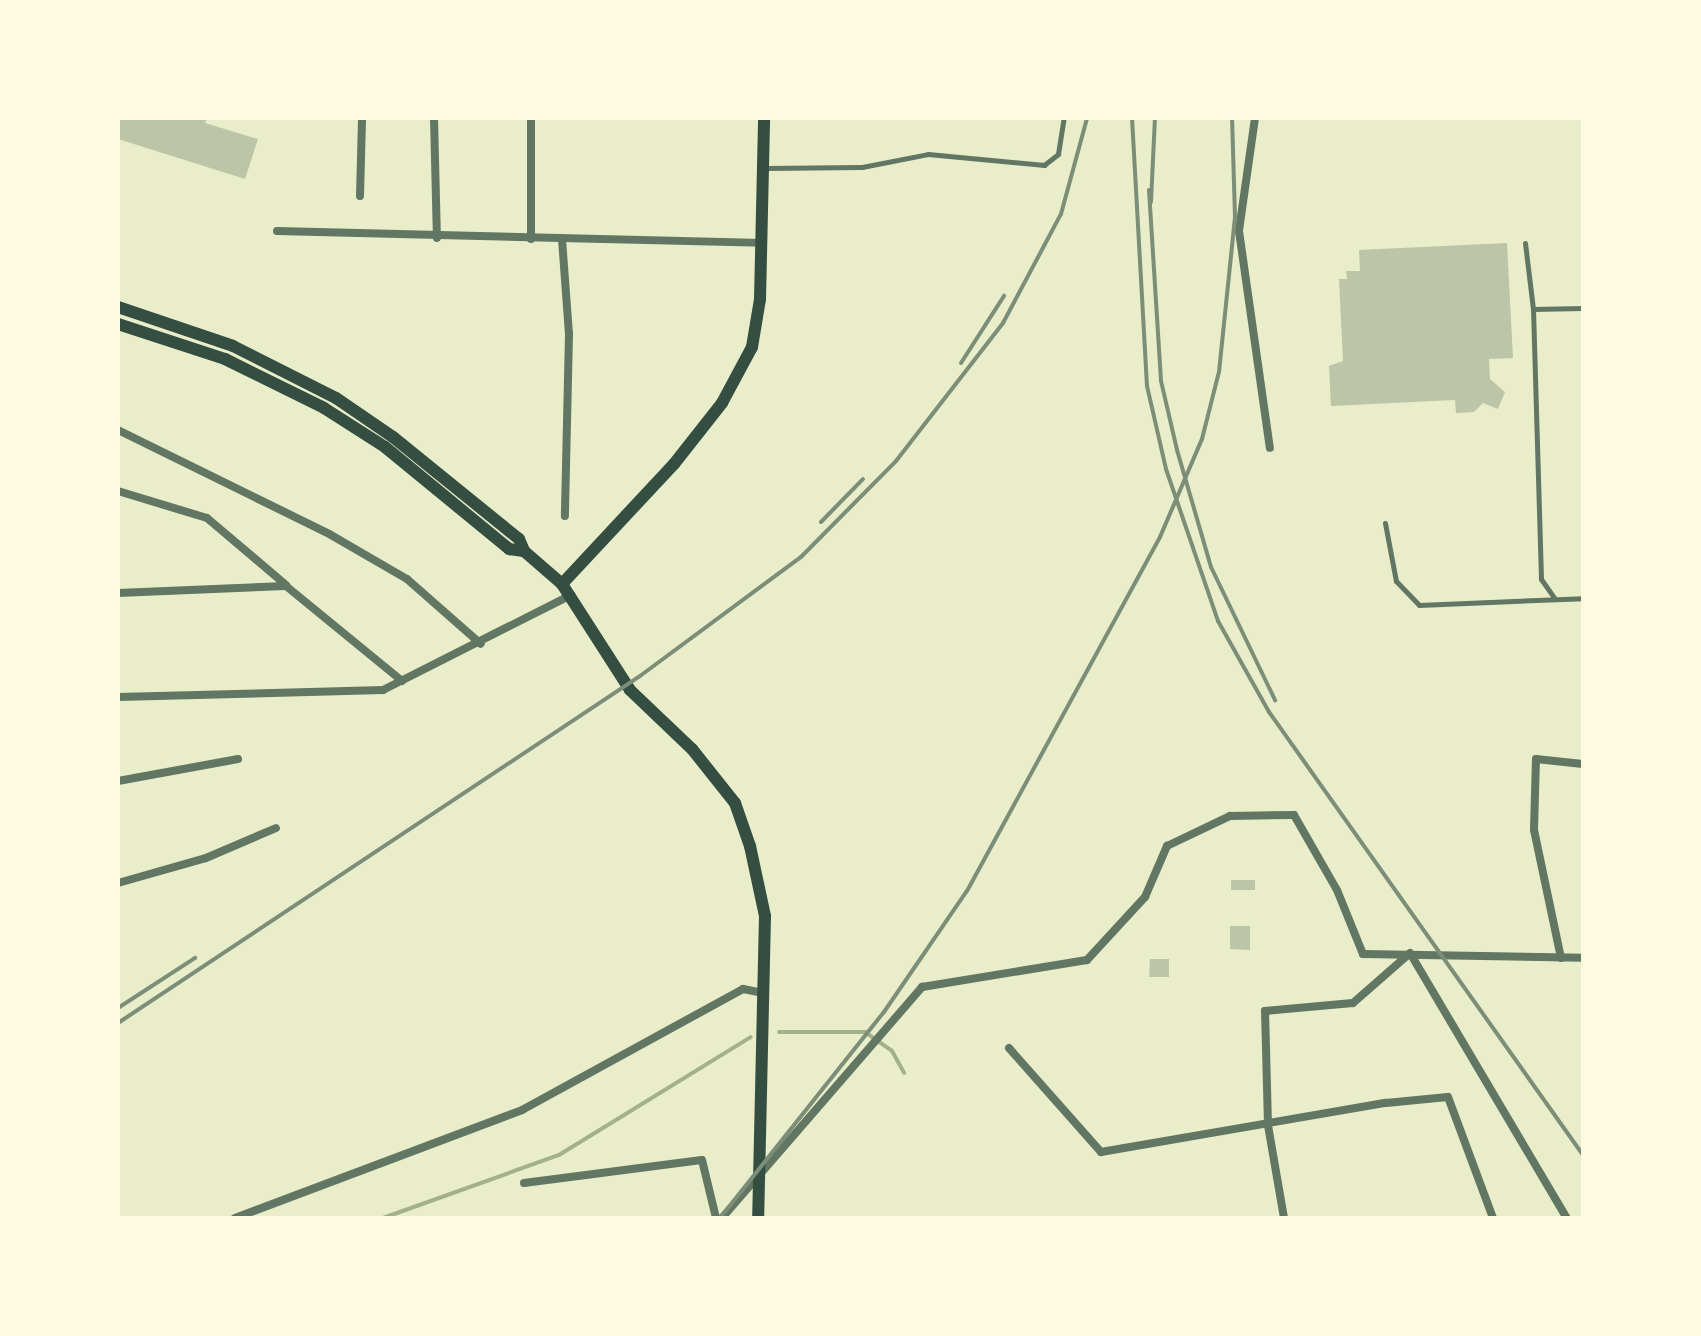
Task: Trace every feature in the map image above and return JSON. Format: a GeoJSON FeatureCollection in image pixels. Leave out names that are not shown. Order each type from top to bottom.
{"type":"FeatureCollection","features":[{"type":"Feature","properties":{"kind":"main road"},"geometry":{"type":"LineString","coordinates":[[562,584],[674,464],[722,403],[752,347],[763,243],[764,118]]}},
{"type":"Feature","properties":{"kind":"main road"},"geometry":{"type":"LineString","coordinates":[[118,307],[233,346],[336,398],[393,437],[519,539],[524,551],[562,584],[636,692],[735,803],[750,846],[765,916],[758,1218]]}},
{"type":"Feature","properties":{"kind":"main road"},"geometry":{"type":"LineString","coordinates":[[118,324],[225,359],[324,408],[385,447],[509,549],[524,551]]}},
{"type":"Feature","properties":{"kind":"street"},"geometry":{"type":"LineString","coordinates":[[360,196],[362,118]]}},
{"type":"Feature","properties":{"kind":"street"},"geometry":{"type":"LineString","coordinates":[[434,118],[437,238]]}},
{"type":"Feature","properties":{"kind":"street"},"geometry":{"type":"LineString","coordinates":[[531,118],[531,239]]}},
{"type":"Feature","properties":{"kind":"street"},"geometry":{"type":"LineString","coordinates":[[1255,118],[1239,231],[1270,448]]}},
{"type":"Feature","properties":{"kind":"street"},"geometry":{"type":"LineString","coordinates":[[277,231],[437,238],[763,243]]}},
{"type":"Feature","properties":{"kind":"street"},"geometry":{"type":"LineString","coordinates":[[562,239],[569,334],[565,516]]}},
{"type":"Feature","properties":{"kind":"street"},"geometry":{"type":"LineString","coordinates":[[118,430],[331,535],[407,579],[481,644]]}},
{"type":"Feature","properties":{"kind":"street"},"geometry":{"type":"LineString","coordinates":[[118,491],[207,518],[402,681]]}},
{"type":"Feature","properties":{"kind":"street"},"geometry":{"type":"LineString","coordinates":[[118,593],[286,586]]}},
{"type":"Feature","properties":{"kind":"street"},"geometry":{"type":"LineString","coordinates":[[118,697],[383,690],[481,644],[571,595]]}},
{"type":"Feature","properties":{"kind":"street"},"geometry":{"type":"LineString","coordinates":[[118,781],[238,759]]}},
{"type":"Feature","properties":{"kind":"street"},"geometry":{"type":"LineString","coordinates":[[1561,958],[1534,830],[1536,759],[1583,764]]}},
{"type":"Feature","properties":{"kind":"street"},"geometry":{"type":"LineString","coordinates":[[719,1218],[922,987],[1087,960],[1145,897],[1167,846],[1230,816],[1294,815],[1337,890],[1363,954],[1583,958]]}},
{"type":"Feature","properties":{"kind":"street"},"geometry":{"type":"LineString","coordinates":[[118,883],[206,858],[276,828]]}},
{"type":"Feature","properties":{"kind":"street"},"geometry":{"type":"LineString","coordinates":[[1284,1218],[1268,1125],[1265,1011],[1353,1003],[1410,953]]}},
{"type":"Feature","properties":{"kind":"street"},"geometry":{"type":"LineString","coordinates":[[1410,953],[1567,1218]]}},
{"type":"Feature","properties":{"kind":"street"},"geometry":{"type":"LineString","coordinates":[[235,1218],[522,1110],[743,989],[764,993]]}},
{"type":"Feature","properties":{"kind":"street"},"geometry":{"type":"LineString","coordinates":[[1009,1048],[1101,1152],[1386,1103],[1448,1097],[1493,1218]]}},
{"type":"Feature","properties":{"kind":"street"},"geometry":{"type":"LineString","coordinates":[[524,1183],[702,1160],[719,1218]]}},
{"type":"Feature","properties":{"kind":"lane"},"geometry":{"type":"LineString","coordinates":[[765,168],[862,167],[928,154],[1044,165],[1058,154],[1064,118]]}},
{"type":"Feature","properties":{"kind":"lane"},"geometry":{"type":"LineString","coordinates":[[1525,243],[1533,309],[1541,579],[1555,599]]}},
{"type":"Feature","properties":{"kind":"lane"},"geometry":{"type":"LineString","coordinates":[[1533,309],[1583,308]]}},
{"type":"Feature","properties":{"kind":"lane"},"geometry":{"type":"LineString","coordinates":[[1385,523],[1396,581],[1419,605],[1583,598]]}},
{"type":"Feature","properties":{"kind":"building"},"geometry":{"type":"Polygon","coordinates":[[[118,118],[207,118],[205,123],[258,139],[245,179],[118,139],[118,118]]]}},
{"type":"Feature","properties":{"kind":"building"},"geometry":{"type":"Polygon","coordinates":[[[1507,243],[1513,358],[1489,359],[1490,379],[1505,392],[1498,409],[1483,403],[1474,412],[1456,413],[1455,400],[1331,406],[1329,366],[1343,361],[1339,279],[1347,279],[1346,271],[1360,271],[1359,250],[1507,243]]]}},
{"type":"Feature","properties":{"kind":"building"},"geometry":{"type":"Polygon","coordinates":[[[1231,880],[1255,880],[1255,890],[1231,890],[1231,880]]]}},
{"type":"Feature","properties":{"kind":"building"},"geometry":{"type":"Polygon","coordinates":[[[1230,926],[1250,926],[1250,950],[1230,949],[1230,926]]]}},
{"type":"Feature","properties":{"kind":"building"},"geometry":{"type":"Polygon","coordinates":[[[1150,959],[1169,959],[1169,977],[1149,977],[1150,959]]]}},
{"type":"Feature","properties":{"kind":"waterway"},"geometry":{"type":"LineString","coordinates":[[779,1032],[865,1032],[892,1051],[904,1073]]}},
{"type":"Feature","properties":{"kind":"waterway"},"geometry":{"type":"LineString","coordinates":[[383,1218],[559,1155],[751,1037]]}},
{"type":"Feature","properties":{"kind":"railway"},"geometry":{"type":"LineString","coordinates":[[118,1023],[640,676],[801,557],[896,461],[1003,323],[1061,214],[1087,118]]}},
{"type":"Feature","properties":{"kind":"railway"},"geometry":{"type":"LineString","coordinates":[[1132,118],[1147,386],[1166,469],[1218,621],[1269,712],[1583,1155]]}},
{"type":"Feature","properties":{"kind":"railway"},"geometry":{"type":"LineString","coordinates":[[1151,202],[1155,118]]}},
{"type":"Feature","properties":{"kind":"railway"},"geometry":{"type":"LineString","coordinates":[[720,1218],[884,1012],[967,891],[1160,537],[1202,439],[1219,372],[1235,217],[1232,118]]}},
{"type":"Feature","properties":{"kind":"railway"},"geometry":{"type":"LineString","coordinates":[[1149,190],[1161,381],[1177,450],[1211,567],[1275,700]]}},
{"type":"Feature","properties":{"kind":"railway"},"geometry":{"type":"LineString","coordinates":[[961,363],[1004,296]]}},
{"type":"Feature","properties":{"kind":"railway"},"geometry":{"type":"LineString","coordinates":[[821,522],[863,479]]}},
{"type":"Feature","properties":{"kind":"railway"},"geometry":{"type":"LineString","coordinates":[[118,1008],[195,958]]}}]}
